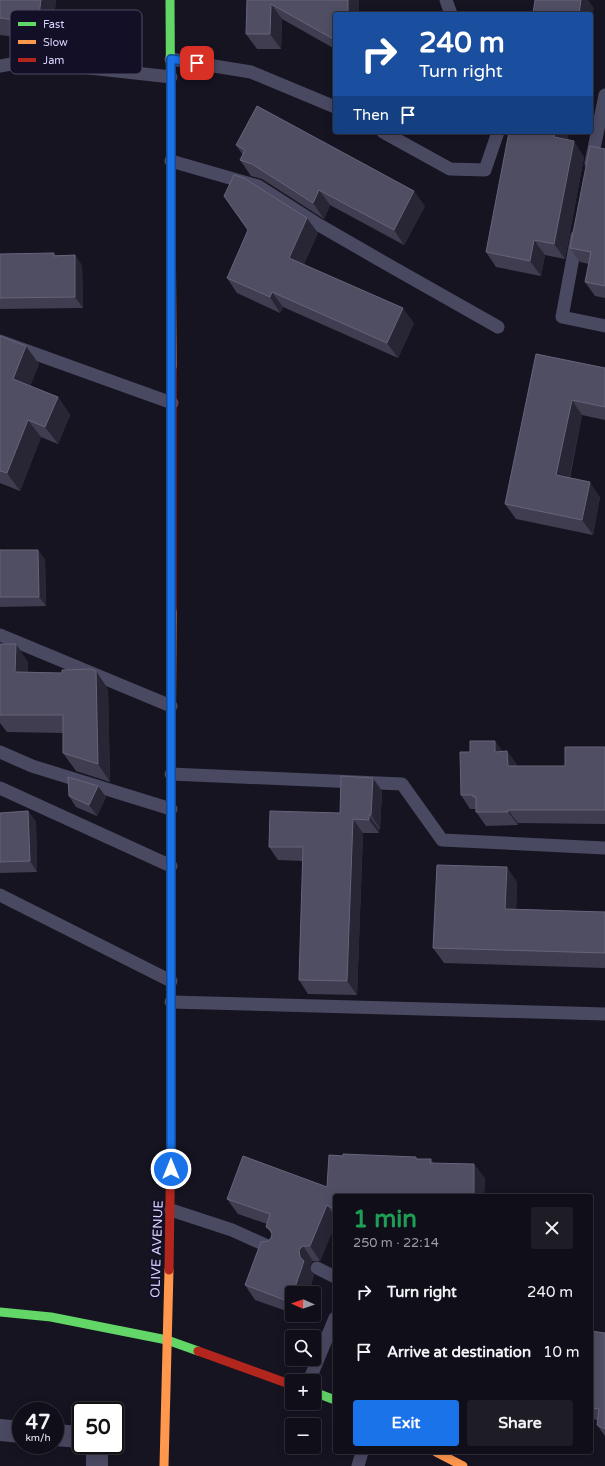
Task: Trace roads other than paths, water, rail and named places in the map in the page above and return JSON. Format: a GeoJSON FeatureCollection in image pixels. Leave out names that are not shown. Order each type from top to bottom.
{"type":"FeatureCollection","features":[{"type":"Feature","properties":{"kind":"main road","name":"OLIVE AVENUE"},"geometry":{"type":"LineString","coordinates":[[164,1466],[170,1210],[171,1002],[172,403],[170,0]]}},
{"type":"Feature","properties":{"kind":"main road"},"geometry":{"type":"LineString","coordinates":[[0,1312],[51,1317],[167,1340],[285,1382]]}},
{"type":"Feature","properties":{"kind":"main road"},"geometry":{"type":"LineString","coordinates":[[321,1395],[333,1399]]}},
{"type":"Feature","properties":{"kind":"main road"},"geometry":{"type":"LineString","coordinates":[[440,1454],[463,1466]]}},
{"type":"Feature","properties":{"kind":"street"},"geometry":{"type":"LineString","coordinates":[[0,1430],[12,1431]]}},
{"type":"Feature","properties":{"kind":"street"},"geometry":{"type":"LineString","coordinates":[[97,1466],[98,1454]]}},
{"type":"Feature","properties":{"kind":"lane"},"geometry":{"type":"LineString","coordinates":[[446,0],[451,12]]}},
{"type":"Feature","properties":{"kind":"lane"},"geometry":{"type":"LineString","coordinates":[[171,59],[251,72],[333,106]]}},
{"type":"Feature","properties":{"kind":"lane"},"geometry":{"type":"LineString","coordinates":[[0,66],[10,64]]}},
{"type":"Feature","properties":{"kind":"lane"},"geometry":{"type":"LineString","coordinates":[[142,74],[170,77]]}},
{"type":"Feature","properties":{"kind":"lane"},"geometry":{"type":"LineString","coordinates":[[588,178],[605,95]]}},
{"type":"Feature","properties":{"kind":"lane"},"geometry":{"type":"LineString","coordinates":[[387,134],[450,169],[484,170],[497,134]]}},
{"type":"Feature","properties":{"kind":"lane"},"geometry":{"type":"LineString","coordinates":[[171,161],[258,186],[358,248],[498,327]]}},
{"type":"Feature","properties":{"kind":"lane"},"geometry":{"type":"LineString","coordinates":[[579,223],[562,317],[605,326]]}},
{"type":"Feature","properties":{"kind":"lane"},"geometry":{"type":"LineString","coordinates":[[0,341],[172,403]]}},
{"type":"Feature","properties":{"kind":"lane"},"geometry":{"type":"LineString","coordinates":[[0,635],[171,706]]}},
{"type":"Feature","properties":{"kind":"lane"},"geometry":{"type":"LineString","coordinates":[[0,752],[32,766],[171,809]]}},
{"type":"Feature","properties":{"kind":"lane"},"geometry":{"type":"LineString","coordinates":[[171,774],[402,784],[442,840],[605,848]]}},
{"type":"Feature","properties":{"kind":"lane"},"geometry":{"type":"LineString","coordinates":[[0,788],[171,866]]}},
{"type":"Feature","properties":{"kind":"lane"},"geometry":{"type":"LineString","coordinates":[[0,895],[171,981]]}},
{"type":"Feature","properties":{"kind":"lane"},"geometry":{"type":"LineString","coordinates":[[171,1002],[605,1014]]}},
{"type":"Feature","properties":{"kind":"lane"},"geometry":{"type":"LineString","coordinates":[[170,1210],[232,1230],[274,1249]]}},
{"type":"Feature","properties":{"kind":"lane"},"geometry":{"type":"LineString","coordinates":[[317,1268],[333,1276]]}},
{"type":"Feature","properties":{"kind":"lane"},"geometry":{"type":"LineString","coordinates":[[312,1374],[333,1323]]}},
{"type":"Feature","properties":{"kind":"lane"},"geometry":{"type":"LineString","coordinates":[[358,1466],[361,1454]]}}]}
